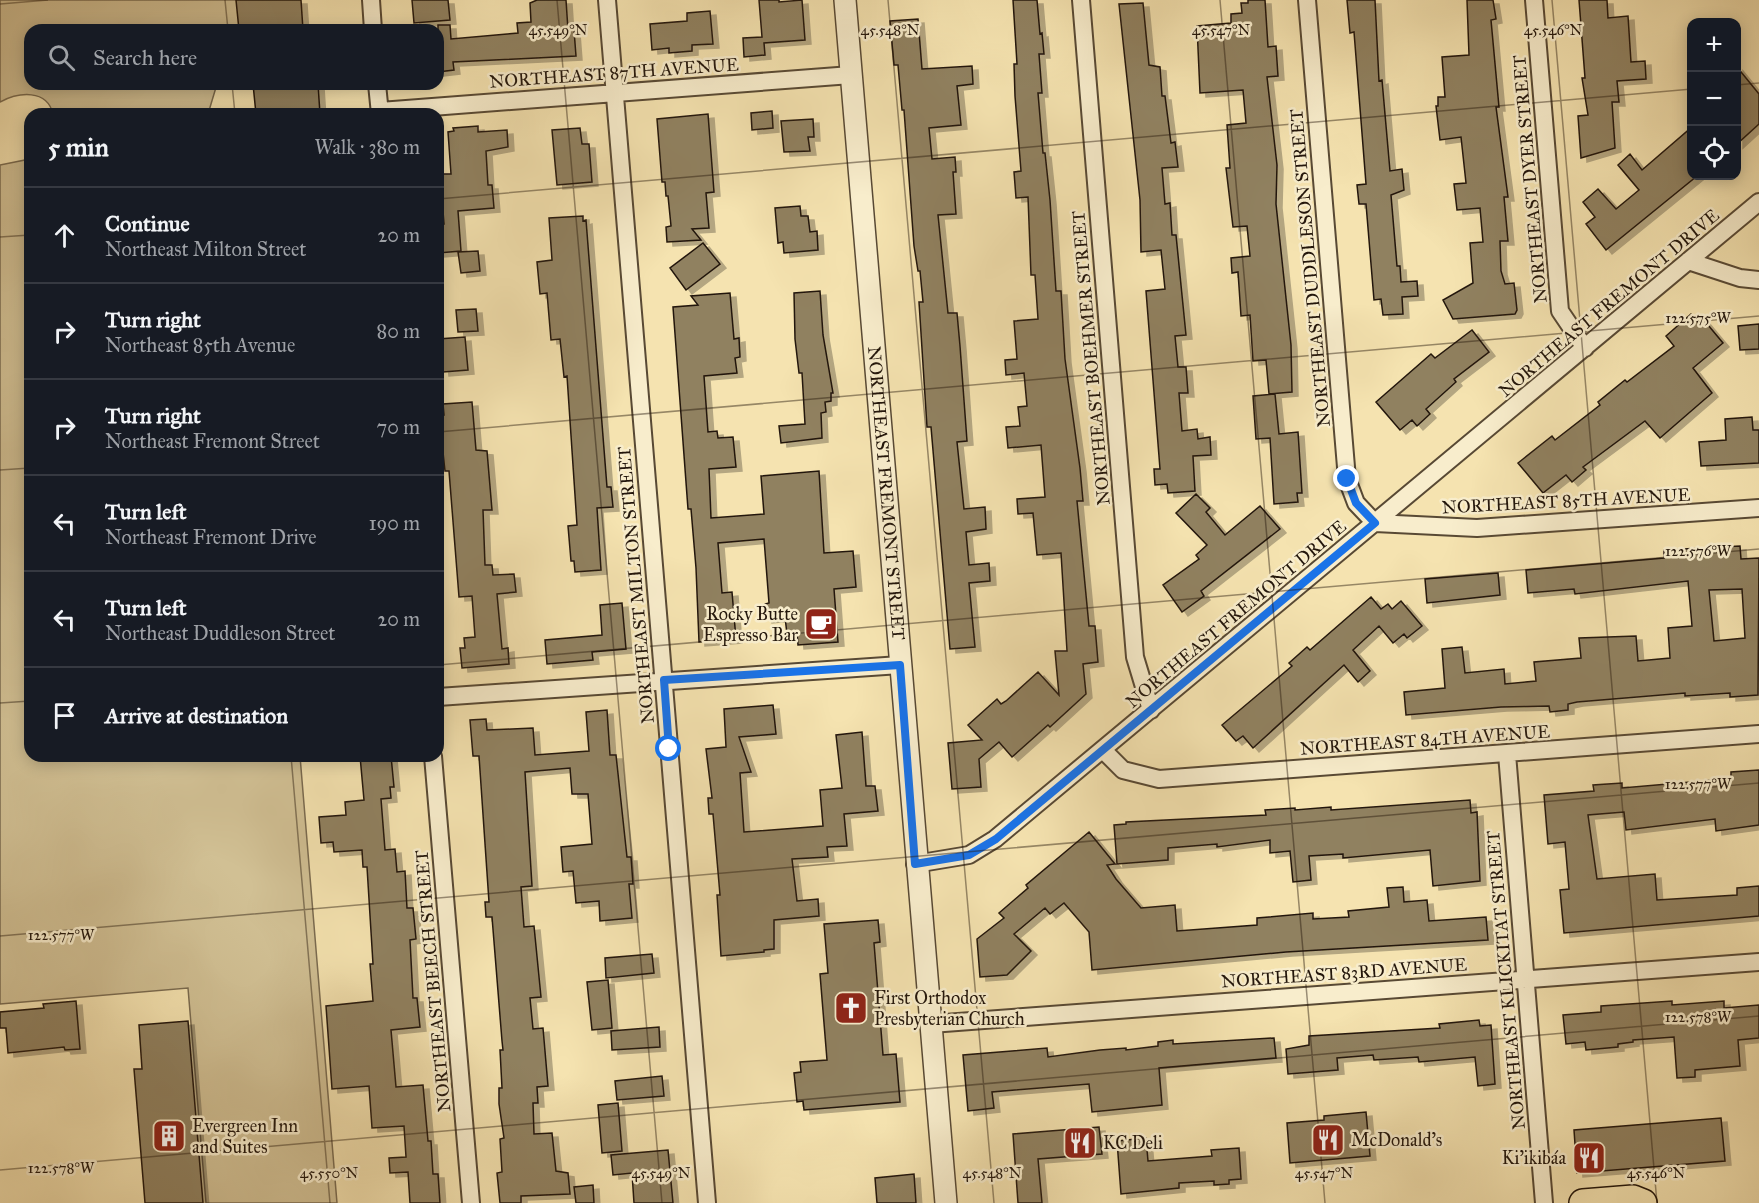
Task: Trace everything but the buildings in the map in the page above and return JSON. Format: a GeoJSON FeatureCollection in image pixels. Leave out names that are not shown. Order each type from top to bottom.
{"type":"FeatureCollection","features":[{"type":"Feature","properties":{"kind":"main road"},"geometry":{"type":"LineString","coordinates":[[1584,1203],[1633,1199],[1643,1203]]}},
{"type":"Feature","properties":{"kind":"street"},"geometry":{"type":"LineString","coordinates":[[371,0],[373,24]]}},
{"type":"Feature","properties":{"kind":"street","name":"NORTHEAST MILTON STREET"},"geometry":{"type":"LineString","coordinates":[[607,0],[708,1203]]}},
{"type":"Feature","properties":{"kind":"street","name":"NORTHEAST FREMONT STREET"},"geometry":{"type":"LineString","coordinates":[[845,0],[915,864],[946,1203]]}},
{"type":"Feature","properties":{"kind":"street","name":"NORTHEAST BOEHMER STREET"},"geometry":{"type":"LineString","coordinates":[[1081,0],[1135,657],[1151,710]]}},
{"type":"Feature","properties":{"kind":"street","name":"NORTHEAST DUDDLESON STREET"},"geometry":{"type":"LineString","coordinates":[[1307,0],[1347,479],[1356,503],[1375,523]]}},
{"type":"Feature","properties":{"kind":"street","name":"NORTHEAST DYER STREET"},"geometry":{"type":"LineString","coordinates":[[1534,0],[1560,311],[1585,348]]}},
{"type":"Feature","properties":{"kind":"street","name":"NORTHEAST 87TH AVENUE"},"geometry":{"type":"LineString","coordinates":[[429,108],[851,75]]}},
{"type":"Feature","properties":{"kind":"street"},"geometry":{"type":"LineString","coordinates":[[378,90],[380,108]]}},
{"type":"Feature","properties":{"kind":"street","name":"NORTHEAST FREMONT DRIVE"},"geometry":{"type":"LineString","coordinates":[[915,864],[956,858],[982,848],[1151,710],[1759,202]]}},
{"type":"Feature","properties":{"kind":"street"},"geometry":{"type":"LineString","coordinates":[[1688,261],[1740,278],[1759,280]]}},
{"type":"Feature","properties":{"kind":"street","name":"NORTHEAST 85TH AVENUE"},"geometry":{"type":"LineString","coordinates":[[1375,523],[1477,528],[1759,508]]}},
{"type":"Feature","properties":{"kind":"street"},"geometry":{"type":"LineString","coordinates":[[444,697],[900,665]]}},
{"type":"Feature","properties":{"kind":"street","name":"NORTHEAST 84TH AVENUE"},"geometry":{"type":"LineString","coordinates":[[1102,750],[1123,770],[1159,779],[1759,734]]}},
{"type":"Feature","properties":{"kind":"street","name":"NORTHEAST KLICKITAT STREET"},"geometry":{"type":"LineString","coordinates":[[1508,753],[1544,1203]]}},
{"type":"Feature","properties":{"kind":"street","name":"NORTHEAST BEECH STREET"},"geometry":{"type":"LineString","coordinates":[[434,762],[471,1203]]}},
{"type":"Feature","properties":{"kind":"street","name":"NORTHEAST 83RD AVENUE"},"geometry":{"type":"LineString","coordinates":[[931,1024],[1759,962]]}},
{"type":"Feature","properties":{"kind":"shaded area"},"geometry":{"type":"Polygon","coordinates":[[[0,0],[241,0],[243,24],[24,24],[24,90],[215,90],[210,108],[51,108],[45,100],[31,95],[15,96],[0,102],[0,0]]]}},
{"type":"Feature","properties":{"kind":"shaded area"},"geometry":{"type":"Polygon","coordinates":[[[24,160],[24,762],[300,762],[337,1203],[206,1203],[188,988],[0,1004],[0,165],[24,160]]]}},
{"type":"Feature","properties":{"kind":"place","name":"Rocky Butte Espresso Bar"},"geometry":{"type":"Point","coordinates":[821,624]}},
{"type":"Feature","properties":{"kind":"place","name":"First Orthodox Presbyterian Church"},"geometry":{"type":"Point","coordinates":[851,1008]}},
{"type":"Feature","properties":{"kind":"place","name":"Evergreen Inn and Suites"},"geometry":{"type":"Point","coordinates":[169,1136]}},
{"type":"Feature","properties":{"kind":"place","name":"McDonald's"},"geometry":{"type":"Point","coordinates":[1328,1140]}},
{"type":"Feature","properties":{"kind":"place","name":"KC Deli"},"geometry":{"type":"Point","coordinates":[1080,1143]}},
{"type":"Feature","properties":{"kind":"place","name":"Ki’ikibáa"},"geometry":{"type":"Point","coordinates":[1589,1158]}},
{"type":"Feature","properties":{"kind":"route"},"geometry":{"type":"LineString","coordinates":[[669,749],[664,680],[900,665],[915,864],[969,855],[996,839],[1375,523],[1356,503],[1347,479]]}}]}
